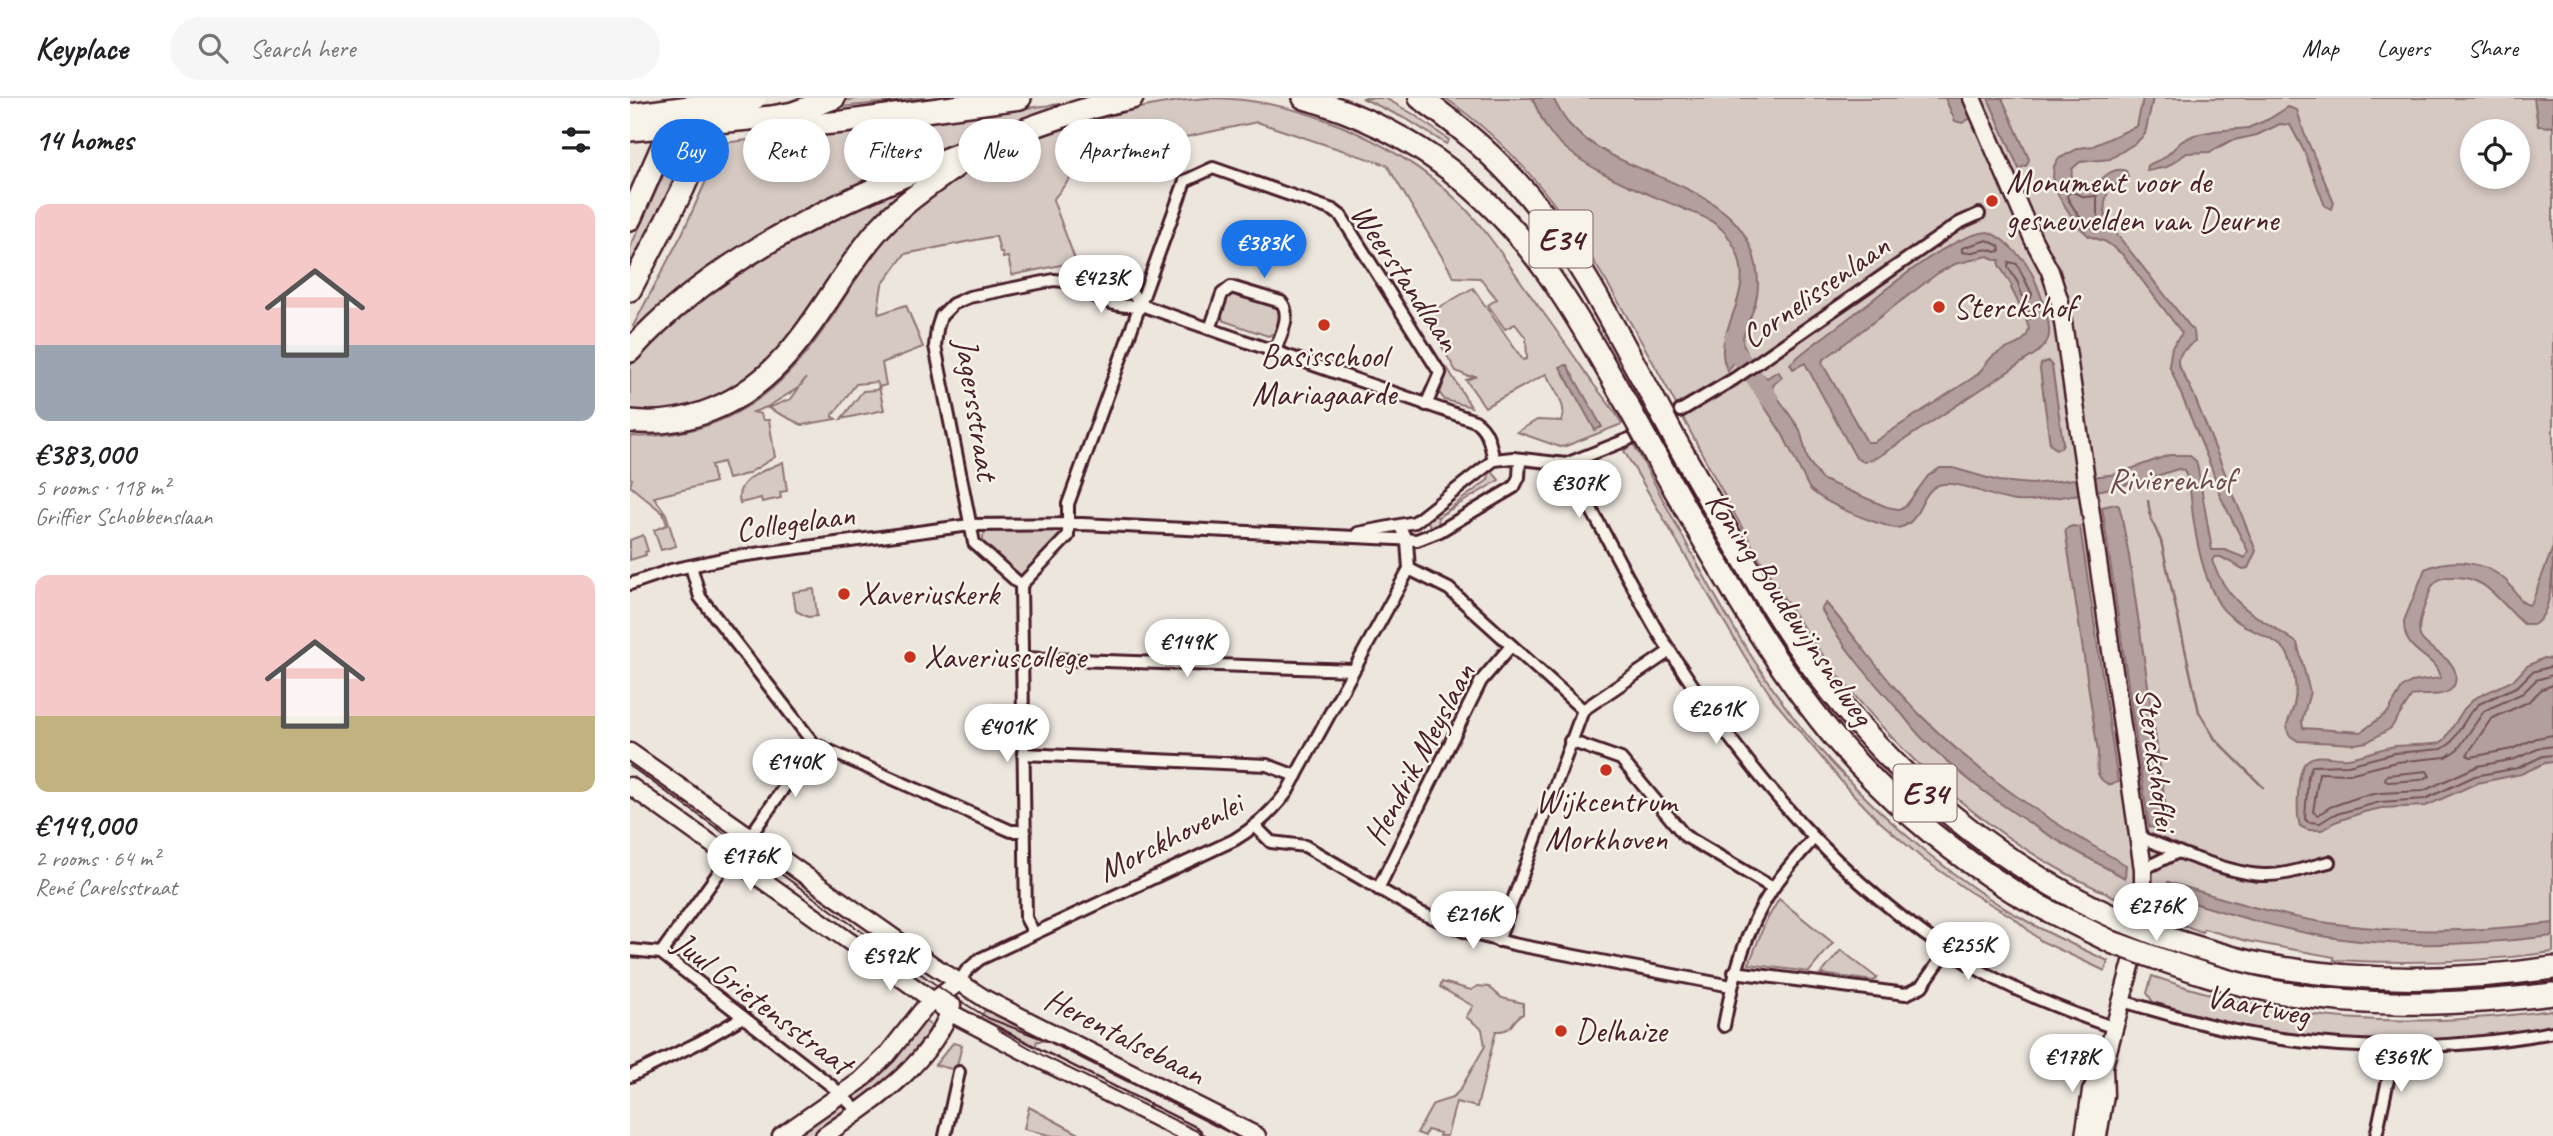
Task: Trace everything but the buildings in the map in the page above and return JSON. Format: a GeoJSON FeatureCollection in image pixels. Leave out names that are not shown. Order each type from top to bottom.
{"type":"FeatureCollection","features":[{"type":"Feature","properties":{"kind":"highway"},"geometry":{"type":"LineString","coordinates":[[630,219],[683,98]]}},
{"type":"Feature","properties":{"kind":"highway"},"geometry":{"type":"LineString","coordinates":[[630,290],[683,189],[723,98]]}},
{"type":"Feature","properties":{"kind":"highway"},"geometry":{"type":"LineString","coordinates":[[630,115],[755,98]]}},
{"type":"Feature","properties":{"kind":"highway"},"geometry":{"type":"LineString","coordinates":[[779,119],[834,98]]}},
{"type":"Feature","properties":{"kind":"highway"},"geometry":{"type":"LineString","coordinates":[[830,122],[1020,98]]}},
{"type":"Feature","properties":{"kind":"highway"},"geometry":{"type":"LineString","coordinates":[[1041,125],[1132,98]]}},
{"type":"Feature","properties":{"kind":"highway","name":"Koning Boudewijnsnelweg"},"geometry":{"type":"LineString","coordinates":[[1304,98],[1363,117],[1419,147],[1461,178],[1543,268],[1562,294],[1763,637],[1798,690],[1857,763],[1893,799],[1972,863],[2013,891],[2113,943],[2208,976],[2254,988],[2346,1000],[2443,1003],[2553,994]]}},
{"type":"Feature","properties":{"kind":"highway","name":"Koning Boudewijnsnelweg"},"geometry":{"type":"LineString","coordinates":[[1420,98],[1478,142],[1540,209],[1572,254],[1776,614],[1820,677],[1879,749],[1944,811],[2013,862],[2066,894],[2161,936],[2212,952],[2302,971],[2361,977],[2446,978],[2553,968]]}},
{"type":"Feature","properties":{"kind":"highway"},"geometry":{"type":"LineString","coordinates":[[630,130],[743,124]]}},
{"type":"Feature","properties":{"kind":"highway"},"geometry":{"type":"LineString","coordinates":[[630,142],[743,127]]}},
{"type":"Feature","properties":{"kind":"highway"},"geometry":{"type":"LineString","coordinates":[[630,351],[677,305],[730,266],[882,185],[958,155]]}},
{"type":"Feature","properties":{"kind":"highway"},"geometry":{"type":"LineString","coordinates":[[630,421],[660,422],[694,416],[742,396],[785,358],[882,226],[920,192],[958,165]]}},
{"type":"Feature","properties":{"kind":"main road","name":"Sterckshoflei"},"geometry":{"type":"LineString","coordinates":[[1972,98],[2055,287],[2061,307],[2143,869],[2143,921],[2104,1066],[2091,1091],[2084,1136]]}},
{"type":"Feature","properties":{"kind":"main road","name":"Herentalsebaan"},"geometry":{"type":"LineString","coordinates":[[630,752],[991,1003],[1256,1136]]}},
{"type":"Feature","properties":{"kind":"main road","name":"Herentalsebaan"},"geometry":{"type":"LineString","coordinates":[[630,786],[949,1012],[1194,1136]]}},
{"type":"Feature","properties":{"kind":"main road"},"geometry":{"type":"LineString","coordinates":[[781,1136],[843,1095],[875,1068],[924,1008],[963,985]]}},
{"type":"Feature","properties":{"kind":"main road"},"geometry":{"type":"LineString","coordinates":[[824,1136],[902,1077],[946,1023],[963,985]]}},
{"type":"Feature","properties":{"kind":"main road","name":"Sterckshoflei"},"geometry":{"type":"LineString","coordinates":[[2098,1136],[2105,1095],[2104,1066]]}},
{"type":"Feature","properties":{"kind":"street","name":"Weerstandlaan"},"geometry":{"type":"LineString","coordinates":[[1141,305],[1185,181],[1213,168],[1341,216],[1440,373],[1426,405]]}},
{"type":"Feature","properties":{"kind":"street","name":"Cornelissenlaan"},"geometry":{"type":"LineString","coordinates":[[1680,411],[1765,359],[1959,223],[1979,214]]}},
{"type":"Feature","properties":{"kind":"street","name":"Jagersstraat"},"geometry":{"type":"LineString","coordinates":[[970,525],[935,346],[941,316],[953,304],[969,297],[1054,280],[1091,280],[1133,294],[1141,305],[1480,424],[1488,434],[1493,460]]}},
{"type":"Feature","properties":{"kind":"street"},"geometry":{"type":"LineString","coordinates":[[1210,329],[1222,294],[1231,286],[1281,302],[1286,308],[1287,316],[1274,353]]}},
{"type":"Feature","properties":{"kind":"street"},"geometry":{"type":"LineString","coordinates":[[1034,933],[1026,918],[1021,585],[1068,536],[1068,503],[1141,305]]}},
{"type":"Feature","properties":{"kind":"street"},"geometry":{"type":"LineString","coordinates":[[1493,460],[1520,459],[1566,464],[1629,439]]}},
{"type":"Feature","properties":{"kind":"street","name":"Collegelaan"},"geometry":{"type":"LineString","coordinates":[[630,584],[691,566],[787,549],[970,525],[1068,524],[1342,535],[1407,541],[1432,536],[1509,491],[1517,482],[1520,459]]}},
{"type":"Feature","properties":{"kind":"street","name":"Collegelaan"},"geometry":{"type":"LineString","coordinates":[[1342,535],[1400,527],[1421,519],[1493,460]]}},
{"type":"Feature","properties":{"kind":"street"},"geometry":{"type":"LineString","coordinates":[[1566,464],[1670,651],[1753,771],[1814,838],[1869,890],[1947,950],[2012,987],[2115,1028]]}},
{"type":"Feature","properties":{"kind":"street"},"geometry":{"type":"LineString","coordinates":[[970,525],[974,544],[1021,585]]}},
{"type":"Feature","properties":{"kind":"street"},"geometry":{"type":"LineString","coordinates":[[1400,527],[1407,541],[1409,569],[1448,589],[1583,710]]}},
{"type":"Feature","properties":{"kind":"street"},"geometry":{"type":"LineString","coordinates":[[691,566],[699,597],[814,744],[1011,831],[1023,831]]}},
{"type":"Feature","properties":{"kind":"street","name":"Morckhovenlei"},"geometry":{"type":"LineString","coordinates":[[963,985],[972,965],[980,959],[1234,840],[1255,826],[1279,803],[1296,776],[1409,569]]}},
{"type":"Feature","properties":{"kind":"street","name":"Hendrik Meyslaan"},"geometry":{"type":"LineString","coordinates":[[1378,889],[1481,681],[1511,646]]}},
{"type":"Feature","properties":{"kind":"street"},"geometry":{"type":"LineString","coordinates":[[1498,941],[1583,710],[1670,651]]}},
{"type":"Feature","properties":{"kind":"street"},"geometry":{"type":"LineString","coordinates":[[1022,658],[1353,670]]}},
{"type":"Feature","properties":{"kind":"street"},"geometry":{"type":"LineString","coordinates":[[1570,741],[1621,759],[1685,836],[1773,888]]}},
{"type":"Feature","properties":{"kind":"street"},"geometry":{"type":"LineString","coordinates":[[751,835],[814,744]]}},
{"type":"Feature","properties":{"kind":"street"},"geometry":{"type":"LineString","coordinates":[[1023,754],[1267,765],[1296,776]]}},
{"type":"Feature","properties":{"kind":"street"},"geometry":{"type":"LineString","coordinates":[[1255,826],[1271,842],[1305,846],[1448,926],[1498,941],[1731,986]]}},
{"type":"Feature","properties":{"kind":"street"},"geometry":{"type":"LineString","coordinates":[[2139,837],[2178,852],[2258,875],[2268,876],[2329,862]]}},
{"type":"Feature","properties":{"kind":"street"},"geometry":{"type":"LineString","coordinates":[[1724,1026],[1734,972],[1755,918],[1773,888],[1814,838]]}},
{"type":"Feature","properties":{"kind":"street"},"geometry":{"type":"LineString","coordinates":[[2143,869],[2178,852]]}},
{"type":"Feature","properties":{"kind":"street"},"geometry":{"type":"LineString","coordinates":[[661,953],[730,856]]}},
{"type":"Feature","properties":{"kind":"street","name":"Juul Grietensstraat"},"geometry":{"type":"LineString","coordinates":[[630,950],[661,953],[843,1095],[859,1112]]}},
{"type":"Feature","properties":{"kind":"street"},"geometry":{"type":"LineString","coordinates":[[1734,972],[1906,994],[1922,986],[1947,950]]}},
{"type":"Feature","properties":{"kind":"street","name":"Vaartweg"},"geometry":{"type":"LineString","coordinates":[[2122,1001],[2208,1024],[2282,1039],[2389,1048],[2472,1044],[2553,1032]]}},
{"type":"Feature","properties":{"kind":"street"},"geometry":{"type":"LineString","coordinates":[[630,1076],[678,1054],[743,1017]]}},
{"type":"Feature","properties":{"kind":"street"},"geometry":{"type":"LineString","coordinates":[[2376,1136],[2389,1075],[2389,1048]]}},
{"type":"Feature","properties":{"kind":"street"},"geometry":{"type":"LineString","coordinates":[[945,1136],[959,1072]]}},
{"type":"Feature","properties":{"kind":"green space"},"geometry":{"type":"Polygon","coordinates":[[[860,98],[932,98],[840,107],[844,101],[860,98]]]}},
{"type":"Feature","properties":{"kind":"green space"},"geometry":{"type":"Polygon","coordinates":[[[1362,98],[1385,98],[1449,140],[1446,144],[1408,120],[1362,98]]]}},
{"type":"Feature","properties":{"kind":"green space","name":"Rivierenhof"},"geometry":{"type":"Polygon","coordinates":[[[1445,98],[2553,98],[2553,952],[2444,961],[2334,960],[2334,957],[2247,941],[2204,929],[2202,932],[2132,905],[2081,881],[2022,847],[1982,819],[1909,755],[1875,719],[1814,643],[1750,542],[1607,283],[1562,214],[1509,152],[1445,98]]]}},
{"type":"Feature","properties":{"kind":"green space"},"geometry":{"type":"Polygon","coordinates":[[[1190,99],[1241,100],[1309,114],[1374,141],[1432,179],[1469,213],[1490,238],[1622,424],[1560,447],[1517,432],[1537,420],[1562,421],[1562,403],[1546,374],[1485,407],[1466,380],[1477,376],[1467,376],[1456,371],[1424,316],[1473,288],[1523,360],[1527,359],[1526,338],[1515,324],[1505,329],[1488,305],[1497,299],[1480,278],[1454,277],[1387,165],[1257,122],[1191,136],[1191,119],[1096,119],[1190,99]]]}},
{"type":"Feature","properties":{"kind":"green space"},"geometry":{"type":"Polygon","coordinates":[[[1061,104],[1020,119],[958,119],[958,142],[944,148],[944,119],[931,119],[1061,104]]]}},
{"type":"Feature","properties":{"kind":"green space"},"geometry":{"type":"Polygon","coordinates":[[[844,129],[844,182],[874,182],[699,276],[636,329],[633,326],[683,232],[705,182],[729,182],[729,142],[743,141],[743,182],[830,182],[830,131],[844,129]]]}},
{"type":"Feature","properties":{"kind":"green space"},"geometry":{"type":"Polygon","coordinates":[[[1055,132],[1055,182],[1067,182],[1053,200],[1076,262],[1012,275],[1008,257],[1003,258],[996,236],[905,254],[882,285],[878,310],[879,314],[906,305],[923,347],[882,363],[886,385],[879,387],[877,382],[856,384],[832,416],[836,419],[802,425],[768,408],[791,399],[806,378],[798,388],[767,407],[753,412],[761,414],[763,420],[769,420],[775,457],[747,474],[728,479],[723,462],[711,465],[715,482],[654,497],[666,514],[676,546],[661,550],[654,530],[667,525],[663,513],[630,486],[630,436],[665,435],[699,428],[731,416],[758,399],[803,357],[875,250],[909,214],[958,174],[958,182],[1041,182],[1041,137],[1055,132]]]}},
{"type":"Feature","properties":{"kind":"green space"},"geometry":{"type":"Polygon","coordinates":[[[660,182],[672,182],[630,268],[630,248],[660,182]]]}},
{"type":"Feature","properties":{"kind":"green space"},"geometry":{"type":"Polygon","coordinates":[[[907,185],[863,230],[791,334],[749,377],[726,392],[698,404],[667,410],[630,411],[630,366],[690,309],[724,284],[795,241],[907,185]]]}},
{"type":"Feature","properties":{"kind":"green space"},"geometry":{"type":"Polygon","coordinates":[[[1229,292],[1278,306],[1283,314],[1277,332],[1268,336],[1224,321],[1220,314],[1225,296],[1229,292]]]}},
{"type":"Feature","properties":{"kind":"green space"},"geometry":{"type":"Polygon","coordinates":[[[1448,369],[1471,407],[1445,400],[1440,394],[1448,369]]]}},
{"type":"Feature","properties":{"kind":"green space"},"geometry":{"type":"Polygon","coordinates":[[[879,387],[884,410],[841,419],[863,391],[876,390],[879,387]]]}},
{"type":"Feature","properties":{"kind":"green space"},"geometry":{"type":"Polygon","coordinates":[[[1633,443],[1731,624],[1776,693],[1811,740],[1876,808],[1951,872],[2004,908],[2108,961],[2105,971],[2041,941],[2014,918],[1970,892],[1923,859],[1878,820],[1847,788],[1776,703],[1745,657],[1624,451],[1633,443]]]}},
{"type":"Feature","properties":{"kind":"green space"},"geometry":{"type":"Polygon","coordinates":[[[783,462],[787,491],[780,492],[781,498],[762,502],[761,498],[740,503],[741,488],[752,476],[783,462]]]}},
{"type":"Feature","properties":{"kind":"green space"},"geometry":{"type":"Polygon","coordinates":[[[1490,469],[1499,480],[1438,517],[1488,480],[1490,469]]]}},
{"type":"Feature","properties":{"kind":"green space"},"geometry":{"type":"Polygon","coordinates":[[[1435,510],[1434,516],[1438,517],[1439,527],[1431,527],[1429,516],[1435,510]]]}},
{"type":"Feature","properties":{"kind":"green space"},"geometry":{"type":"Polygon","coordinates":[[[1064,530],[1064,536],[1024,578],[983,545],[983,536],[987,531],[1064,530]]]}},
{"type":"Feature","properties":{"kind":"green space"},"geometry":{"type":"Polygon","coordinates":[[[643,535],[648,551],[645,552],[646,555],[630,560],[630,540],[643,535]]]}},
{"type":"Feature","properties":{"kind":"green space"},"geometry":{"type":"Polygon","coordinates":[[[814,589],[817,616],[808,617],[796,611],[793,592],[814,589]]]}},
{"type":"Feature","properties":{"kind":"green space"},"geometry":{"type":"Polygon","coordinates":[[[1779,899],[1833,943],[1809,972],[1749,964],[1765,923],[1779,899]]]}},
{"type":"Feature","properties":{"kind":"green space"},"geometry":{"type":"Polygon","coordinates":[[[1841,950],[1877,978],[1874,981],[1821,974],[1841,950]]]}},
{"type":"Feature","properties":{"kind":"green space"},"geometry":{"type":"Polygon","coordinates":[[[2152,976],[2253,1005],[2302,1013],[2399,1021],[2449,1020],[2553,1010],[2553,1026],[2442,1039],[2367,1040],[2293,1034],[2230,1023],[2153,1002],[2147,993],[2152,976]]]}},
{"type":"Feature","properties":{"kind":"green space"},"geometry":{"type":"Polygon","coordinates":[[[1442,982],[1471,990],[1478,986],[1489,987],[1502,998],[1523,1003],[1523,1014],[1506,1030],[1496,1031],[1477,1107],[1456,1102],[1447,1136],[1439,1136],[1440,1133],[1427,1130],[1425,1136],[1417,1133],[1433,1104],[1452,1098],[1460,1090],[1485,1046],[1482,1029],[1466,1017],[1473,1006],[1440,987],[1442,982]]]}},
{"type":"Feature","properties":{"kind":"green space"},"geometry":{"type":"Polygon","coordinates":[[[985,1010],[1047,1041],[1037,1041],[1038,1050],[979,1021],[985,1010]]]}},
{"type":"Feature","properties":{"kind":"green space"},"geometry":{"type":"Polygon","coordinates":[[[920,1018],[932,1026],[899,1068],[861,1105],[852,1096],[920,1018]]]}},
{"type":"Feature","properties":{"kind":"green space"},"geometry":{"type":"Polygon","coordinates":[[[953,1043],[962,1045],[956,1070],[935,1065],[953,1043]]]}},
{"type":"Feature","properties":{"kind":"green space"},"geometry":{"type":"Polygon","coordinates":[[[842,1102],[849,1112],[813,1136],[790,1136],[842,1102]]]}},
{"type":"Feature","properties":{"kind":"green space"},"geometry":{"type":"Polygon","coordinates":[[[1029,1107],[1083,1136],[1053,1136],[1024,1129],[1029,1107]]]}},
{"type":"Feature","properties":{"kind":"water"},"geometry":{"type":"Polygon","coordinates":[[[1532,98],[1553,98],[1567,122],[1594,145],[1713,203],[1736,223],[1752,250],[1758,293],[1742,341],[1747,353],[1734,362],[1728,371],[1723,356],[1724,341],[1740,293],[1742,275],[1738,256],[1727,235],[1710,220],[1608,176],[1575,156],[1549,131],[1532,98]]]}},
{"type":"Feature","properties":{"kind":"water"},"geometry":{"type":"Polygon","coordinates":[[[1945,98],[1962,98],[1971,118],[1962,123],[1955,121],[1945,98]]]}},
{"type":"Feature","properties":{"kind":"water"},"geometry":{"type":"Polygon","coordinates":[[[1988,98],[2002,98],[2029,159],[2027,165],[2019,169],[1988,98]]]}},
{"type":"Feature","properties":{"kind":"water"},"geometry":{"type":"Polygon","coordinates":[[[2143,98],[2153,98],[2145,134],[2110,159],[2080,162],[2072,169],[2072,177],[2076,185],[2086,191],[2110,173],[2126,171],[2126,180],[2109,189],[2107,194],[2105,210],[2108,223],[2194,332],[2195,341],[2182,352],[2178,364],[2193,393],[2256,551],[2248,568],[2243,569],[2221,557],[2214,557],[2212,561],[2237,602],[2297,643],[2310,692],[2302,721],[2303,728],[2361,732],[2388,712],[2402,688],[2411,682],[2440,678],[2433,663],[2414,648],[2405,632],[2404,621],[2425,569],[2459,562],[2482,567],[2503,578],[2520,600],[2529,605],[2553,547],[2549,600],[2541,618],[2535,624],[2524,624],[2484,585],[2474,581],[2448,577],[2440,579],[2432,586],[2422,612],[2419,633],[2425,643],[2449,662],[2456,675],[2455,684],[2444,693],[2412,696],[2391,728],[2367,742],[2355,744],[2298,741],[2289,735],[2288,723],[2296,692],[2287,653],[2275,642],[2235,620],[2219,604],[2200,554],[2190,489],[2184,470],[2178,469],[2101,490],[2030,501],[2007,500],[1960,486],[1943,484],[1929,492],[1911,522],[1895,528],[1837,507],[1809,488],[1783,435],[1750,384],[1763,375],[1767,378],[1778,371],[1782,377],[1772,389],[1800,430],[1808,460],[1821,479],[1887,507],[1898,509],[1905,507],[1928,476],[1940,468],[1953,468],[1998,481],[2032,484],[2117,474],[2169,455],[2189,455],[2196,461],[2198,469],[2212,550],[2225,550],[2245,558],[2248,551],[2220,496],[2212,469],[2169,365],[2172,347],[2182,333],[2122,254],[2106,242],[2089,236],[2077,225],[2058,195],[2053,177],[2058,159],[2137,126],[2143,98]]]}},
{"type":"Feature","properties":{"kind":"water"},"geometry":{"type":"Polygon","coordinates":[[[2534,98],[2553,98],[2553,127],[2538,126],[2534,98]]]}},
{"type":"Feature","properties":{"kind":"water"},"geometry":{"type":"Polygon","coordinates":[[[2288,107],[2297,110],[2334,203],[2332,209],[2325,206],[2304,151],[2290,125],[2280,124],[2257,135],[2230,141],[2210,152],[2187,153],[2167,167],[2147,171],[2148,165],[2164,158],[2182,141],[2194,135],[2248,128],[2288,107]]]}},
{"type":"Feature","properties":{"kind":"water"},"geometry":{"type":"Polygon","coordinates":[[[1988,232],[1993,234],[2026,263],[2045,309],[2049,332],[2047,341],[2038,352],[1878,457],[1864,462],[1856,458],[1805,363],[1793,369],[1790,364],[1916,267],[1954,243],[1988,232]],[[1988,256],[1955,264],[1938,273],[1823,360],[1822,363],[1867,442],[1874,442],[1974,377],[1993,356],[2024,339],[2029,328],[2026,320],[2031,318],[2025,304],[2019,304],[1999,265],[2000,260],[1988,256]]]}},
{"type":"Feature","properties":{"kind":"water"},"geometry":{"type":"Polygon","coordinates":[[[2048,361],[2052,366],[2063,443],[2061,448],[2056,449],[2050,444],[2040,369],[2041,364],[2048,361]]]}},
{"type":"Feature","properties":{"kind":"water"},"geometry":{"type":"Polygon","coordinates":[[[1565,365],[1602,427],[1595,430],[1560,367],[1565,365]]]}},
{"type":"Feature","properties":{"kind":"water"},"geometry":{"type":"Polygon","coordinates":[[[2115,504],[2119,506],[2121,513],[2129,556],[2168,822],[2157,828],[2149,827],[2102,507],[2115,504]]]}},
{"type":"Feature","properties":{"kind":"water"},"geometry":{"type":"Polygon","coordinates":[[[2080,527],[2118,782],[2110,785],[2101,779],[2098,772],[2098,752],[2065,529],[2080,527]]]}},
{"type":"Feature","properties":{"kind":"water"},"geometry":{"type":"Polygon","coordinates":[[[1826,603],[1897,690],[1948,742],[2033,808],[2126,865],[2125,878],[2019,816],[1945,760],[1923,739],[1846,648],[1821,609],[1826,603]]]}},
{"type":"Feature","properties":{"kind":"water"},"geometry":{"type":"Polygon","coordinates":[[[2544,658],[2553,659],[2553,762],[2521,774],[2477,783],[2426,806],[2382,808],[2364,812],[2335,822],[2322,830],[2308,830],[2300,826],[2299,782],[2303,766],[2310,759],[2321,756],[2348,758],[2396,746],[2440,743],[2475,698],[2514,680],[2527,666],[2544,658]]]}},
{"type":"Feature","properties":{"kind":"water"},"geometry":{"type":"Polygon","coordinates":[[[2168,882],[2268,911],[2357,927],[2441,930],[2553,923],[2553,936],[2441,944],[2356,941],[2267,924],[2167,895],[2168,882]]]}},
{"type":"Feature","properties":{"kind":"waterway"},"geometry":{"type":"LineString","coordinates":[[1733,338],[1734,349],[1770,399]]}},
{"type":"Feature","properties":{"kind":"waterway"},"geometry":{"type":"LineString","coordinates":[[2148,501],[2151,519],[2161,541],[2199,712],[2215,739],[2263,787]]}},
{"type":"Feature","properties":{"kind":"tram line"},"geometry":{"type":"LineString","coordinates":[[630,766],[946,992],[988,1018],[1061,1046],[1236,1136]]}},
{"type":"Feature","properties":{"kind":"tram line"},"geometry":{"type":"LineString","coordinates":[[997,1029],[1044,1056],[1207,1136]]}},
{"type":"Feature","properties":{"kind":"place","name":"Monument voor de gesneuvelden van Deurne"},"geometry":{"type":"Point","coordinates":[1992,201]}},
{"type":"Feature","properties":{"kind":"place","name":"Sterckshof"},"geometry":{"type":"Point","coordinates":[1939,307]}},
{"type":"Feature","properties":{"kind":"place","name":"Basisschool Mariagaarde"},"geometry":{"type":"Point","coordinates":[1324,325]}},
{"type":"Feature","properties":{"kind":"place","name":"Xaveriuskerk"},"geometry":{"type":"Point","coordinates":[844,594]}},
{"type":"Feature","properties":{"kind":"place","name":"Xaveriuscollege"},"geometry":{"type":"Point","coordinates":[910,657]}},
{"type":"Feature","properties":{"kind":"place","name":"Wijkcentrum Morkhoven"},"geometry":{"type":"Point","coordinates":[1606,770]}},
{"type":"Feature","properties":{"kind":"place","name":"Delhaize"},"geometry":{"type":"Point","coordinates":[1561,1031]}}]}
